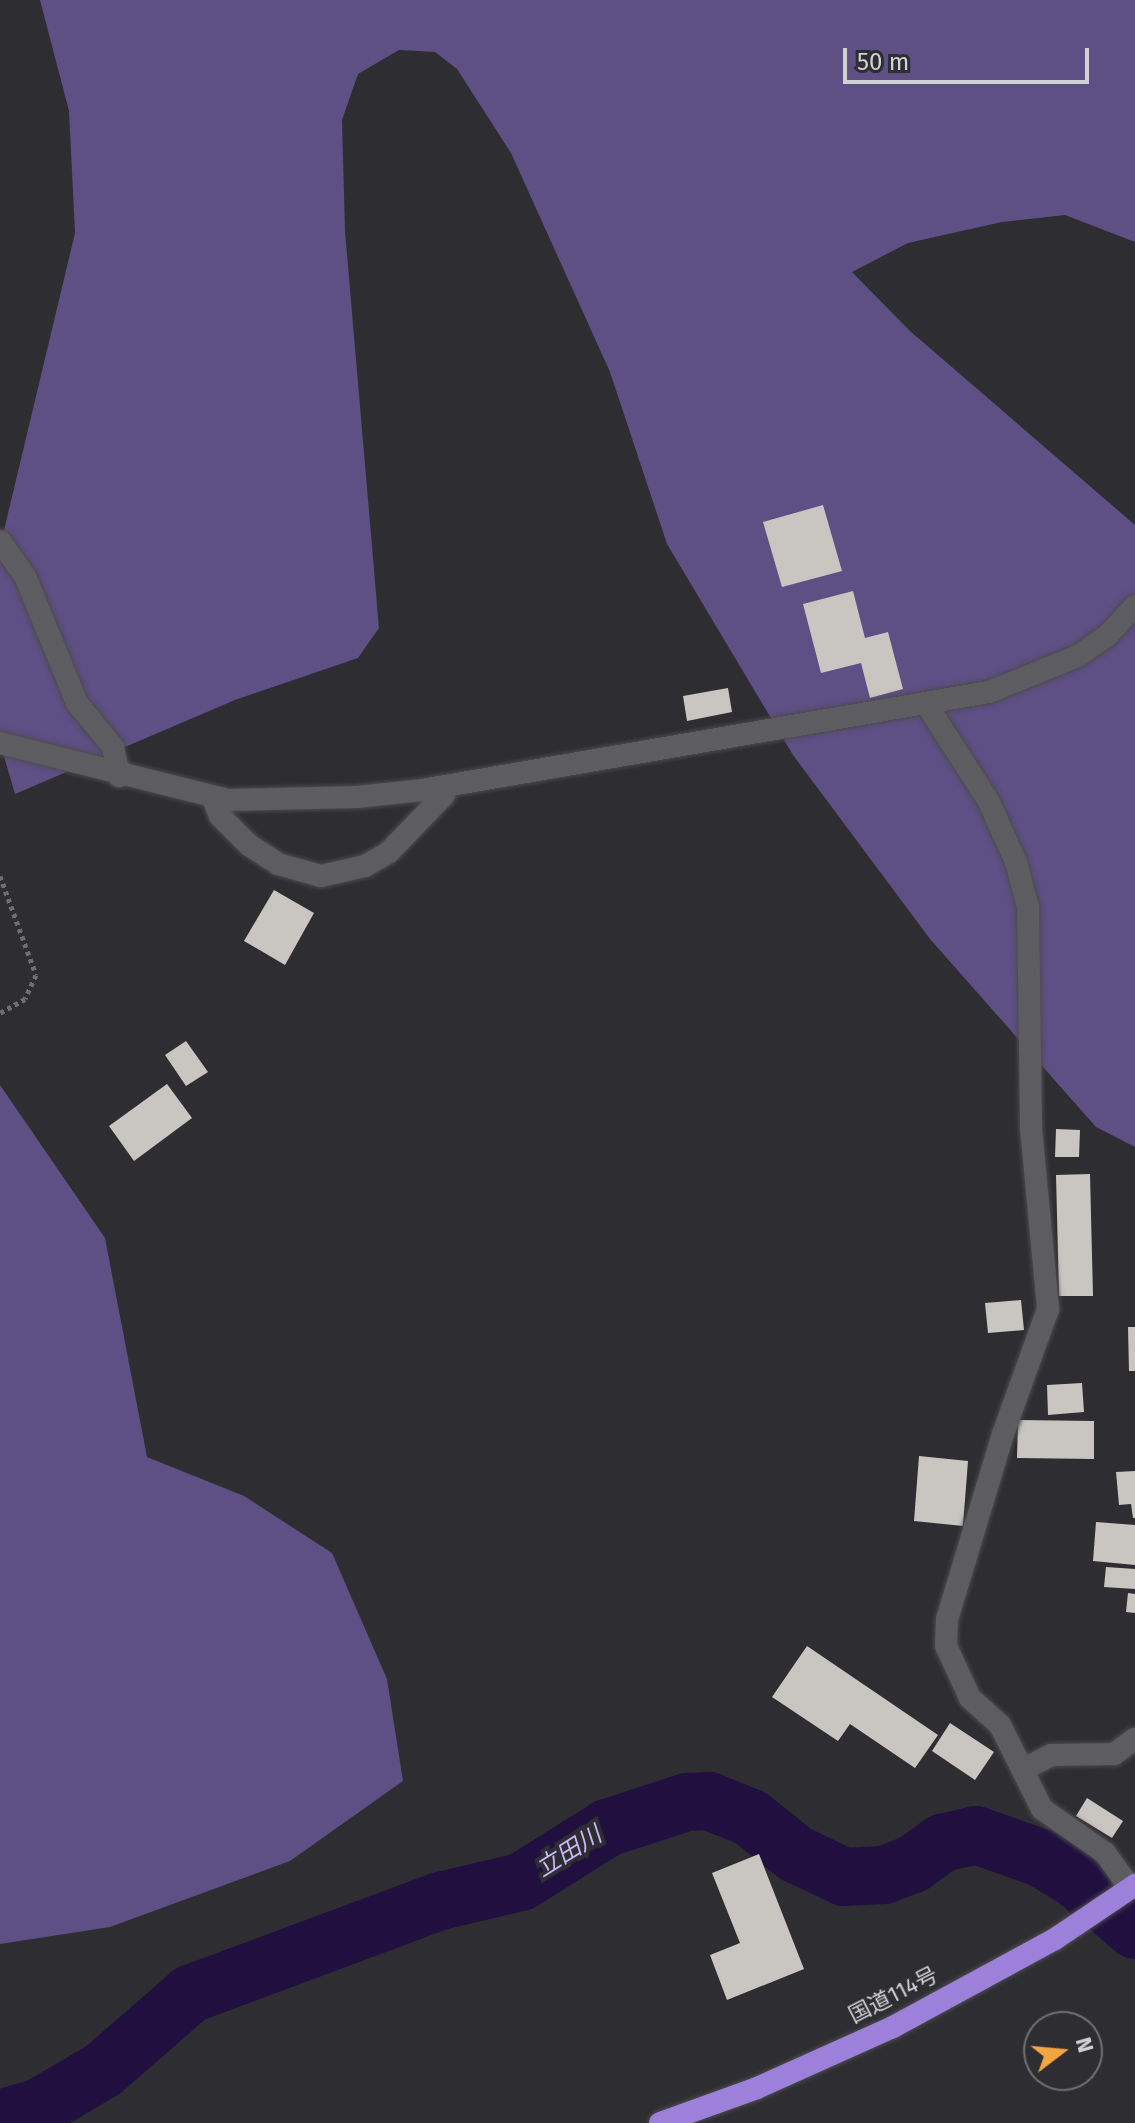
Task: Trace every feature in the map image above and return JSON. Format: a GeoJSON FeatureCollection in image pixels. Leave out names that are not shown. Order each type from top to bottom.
{"type":"FeatureCollection","features":[{"type":"Feature","properties":{"kind":"highway","name":"国道114号"},"geometry":{"type":"LineString","coordinates":[[660,2123],[757,2088],[893,2027],[1055,1939],[1133,1886]]}},
{"type":"Feature","properties":{"kind":"street"},"geometry":{"type":"LineString","coordinates":[[0,541],[25,576],[77,703],[113,747],[119,776]]}},
{"type":"Feature","properties":{"kind":"street"},"geometry":{"type":"LineString","coordinates":[[0,743],[213,798],[357,797],[445,786],[989,692],[1048,670],[1107,636],[1135,606]]}},
{"type":"Feature","properties":{"kind":"street"},"geometry":{"type":"LineString","coordinates":[[927,705],[989,802],[1016,862],[1030,927],[1031,1128],[1048,1309],[1003,1434],[946,1633],[963,1686],[1000,1725],[1042,1809],[1105,1853],[1133,1886]]}},
{"type":"Feature","properties":{"kind":"street"},"geometry":{"type":"LineString","coordinates":[[213,798],[220,816],[249,845],[278,864],[321,876],[365,866],[389,852],[444,795],[445,786]]}},
{"type":"Feature","properties":{"kind":"street"},"geometry":{"type":"LineString","coordinates":[[1024,1769],[1051,1755],[1114,1754],[1135,1739]]}},
{"type":"Feature","properties":{"kind":"path"},"geometry":{"type":"LineString","coordinates":[[0,876],[36,975],[25,999],[0,1013]]}},
{"type":"Feature","properties":{"kind":"shaded area"},"geometry":{"type":"Polygon","coordinates":[[[40,0],[1135,0],[1135,242],[1065,215],[1002,222],[908,243],[852,272],[910,331],[1135,525],[1135,1147],[1096,1127],[930,939],[793,755],[667,544],[610,372],[511,153],[457,69],[435,52],[399,50],[358,74],[342,120],[345,231],[379,628],[358,658],[235,700],[15,794],[0,743],[0,547],[75,233],[69,111],[40,0]]]}},
{"type":"Feature","properties":{"kind":"shaded area"},"geometry":{"type":"Polygon","coordinates":[[[0,1085],[105,1238],[147,1457],[244,1496],[332,1553],[387,1679],[403,1781],[290,1861],[110,1927],[0,1944],[0,1085]]]}},
{"type":"Feature","properties":{"kind":"building"},"geometry":{"type":"Polygon","coordinates":[[[823,505],[842,571],[782,587],[763,522],[823,505]]]}},
{"type":"Feature","properties":{"kind":"building"},"geometry":{"type":"Polygon","coordinates":[[[853,591],[865,638],[888,632],[903,689],[870,698],[861,663],[821,673],[803,604],[853,591]]]}},
{"type":"Feature","properties":{"kind":"building"},"geometry":{"type":"Polygon","coordinates":[[[728,688],[732,712],[687,721],[683,696],[728,688]]]}},
{"type":"Feature","properties":{"kind":"building"},"geometry":{"type":"Polygon","coordinates":[[[274,890],[314,913],[285,965],[244,941],[274,890]]]}},
{"type":"Feature","properties":{"kind":"building"},"geometry":{"type":"Polygon","coordinates":[[[186,1041],[208,1072],[186,1086],[165,1055],[186,1041]]]}},
{"type":"Feature","properties":{"kind":"building"},"geometry":{"type":"Polygon","coordinates":[[[167,1084],[192,1118],[134,1161],[109,1126],[167,1084]]]}},
{"type":"Feature","properties":{"kind":"building"},"geometry":{"type":"Polygon","coordinates":[[[1056,1129],[1080,1130],[1079,1157],[1055,1157],[1056,1129]]]}},
{"type":"Feature","properties":{"kind":"building"},"geometry":{"type":"Polygon","coordinates":[[[1090,1174],[1093,1296],[1059,1296],[1056,1175],[1090,1174]]]}},
{"type":"Feature","properties":{"kind":"building"},"geometry":{"type":"Polygon","coordinates":[[[1021,1300],[1024,1330],[988,1333],[985,1303],[1021,1300]]]}},
{"type":"Feature","properties":{"kind":"building"},"geometry":{"type":"Polygon","coordinates":[[[1128,1327],[1135,1327],[1135,1371],[1129,1371],[1128,1327]]]}},
{"type":"Feature","properties":{"kind":"building"},"geometry":{"type":"Polygon","coordinates":[[[1082,1383],[1084,1412],[1048,1415],[1047,1385],[1082,1383]]]}},
{"type":"Feature","properties":{"kind":"building"},"geometry":{"type":"Polygon","coordinates":[[[1018,1420],[1094,1421],[1094,1459],[1017,1458],[1018,1420]]]}},
{"type":"Feature","properties":{"kind":"building"},"geometry":{"type":"Polygon","coordinates":[[[919,1456],[968,1461],[963,1526],[914,1521],[919,1456]]]}},
{"type":"Feature","properties":{"kind":"building"},"geometry":{"type":"Polygon","coordinates":[[[1135,1471],[1133,1518],[1131,1504],[1119,1505],[1116,1472],[1135,1471]]]}},
{"type":"Feature","properties":{"kind":"building"},"geometry":{"type":"Polygon","coordinates":[[[1096,1522],[1135,1525],[1135,1565],[1093,1561],[1096,1522]]]}},
{"type":"Feature","properties":{"kind":"building"},"geometry":{"type":"Polygon","coordinates":[[[1106,1567],[1135,1569],[1135,1589],[1104,1587],[1106,1567]]]}},
{"type":"Feature","properties":{"kind":"building"},"geometry":{"type":"Polygon","coordinates":[[[1128,1593],[1135,1594],[1135,1613],[1126,1612],[1128,1593]]]}},
{"type":"Feature","properties":{"kind":"building"},"geometry":{"type":"Polygon","coordinates":[[[807,1646],[938,1735],[915,1768],[850,1724],[838,1741],[772,1697],[807,1646]]]}},
{"type":"Feature","properties":{"kind":"building"},"geometry":{"type":"Polygon","coordinates":[[[950,1723],[994,1752],[975,1780],[932,1751],[950,1723]]]}},
{"type":"Feature","properties":{"kind":"building"},"geometry":{"type":"Polygon","coordinates":[[[1087,1798],[1123,1821],[1112,1838],[1076,1816],[1087,1798]]]}},
{"type":"Feature","properties":{"kind":"building"},"geometry":{"type":"Polygon","coordinates":[[[759,1854],[804,1969],[727,2000],[710,1955],[740,1943],[712,1873],[759,1854]]]}},
{"type":"Feature","properties":{"kind":"waterway","name":"立田川"},"geometry":{"type":"LineString","coordinates":[[0,2119],[40,2107],[103,2070],[190,1994],[440,1901],[521,1882],[607,1828],[687,1802],[709,1801],[751,1818],[796,1854],[844,1877],[884,1875],[913,1864],[942,1843],[976,1835],[1041,1858],[1076,1879],[1135,1930]]}}]}
